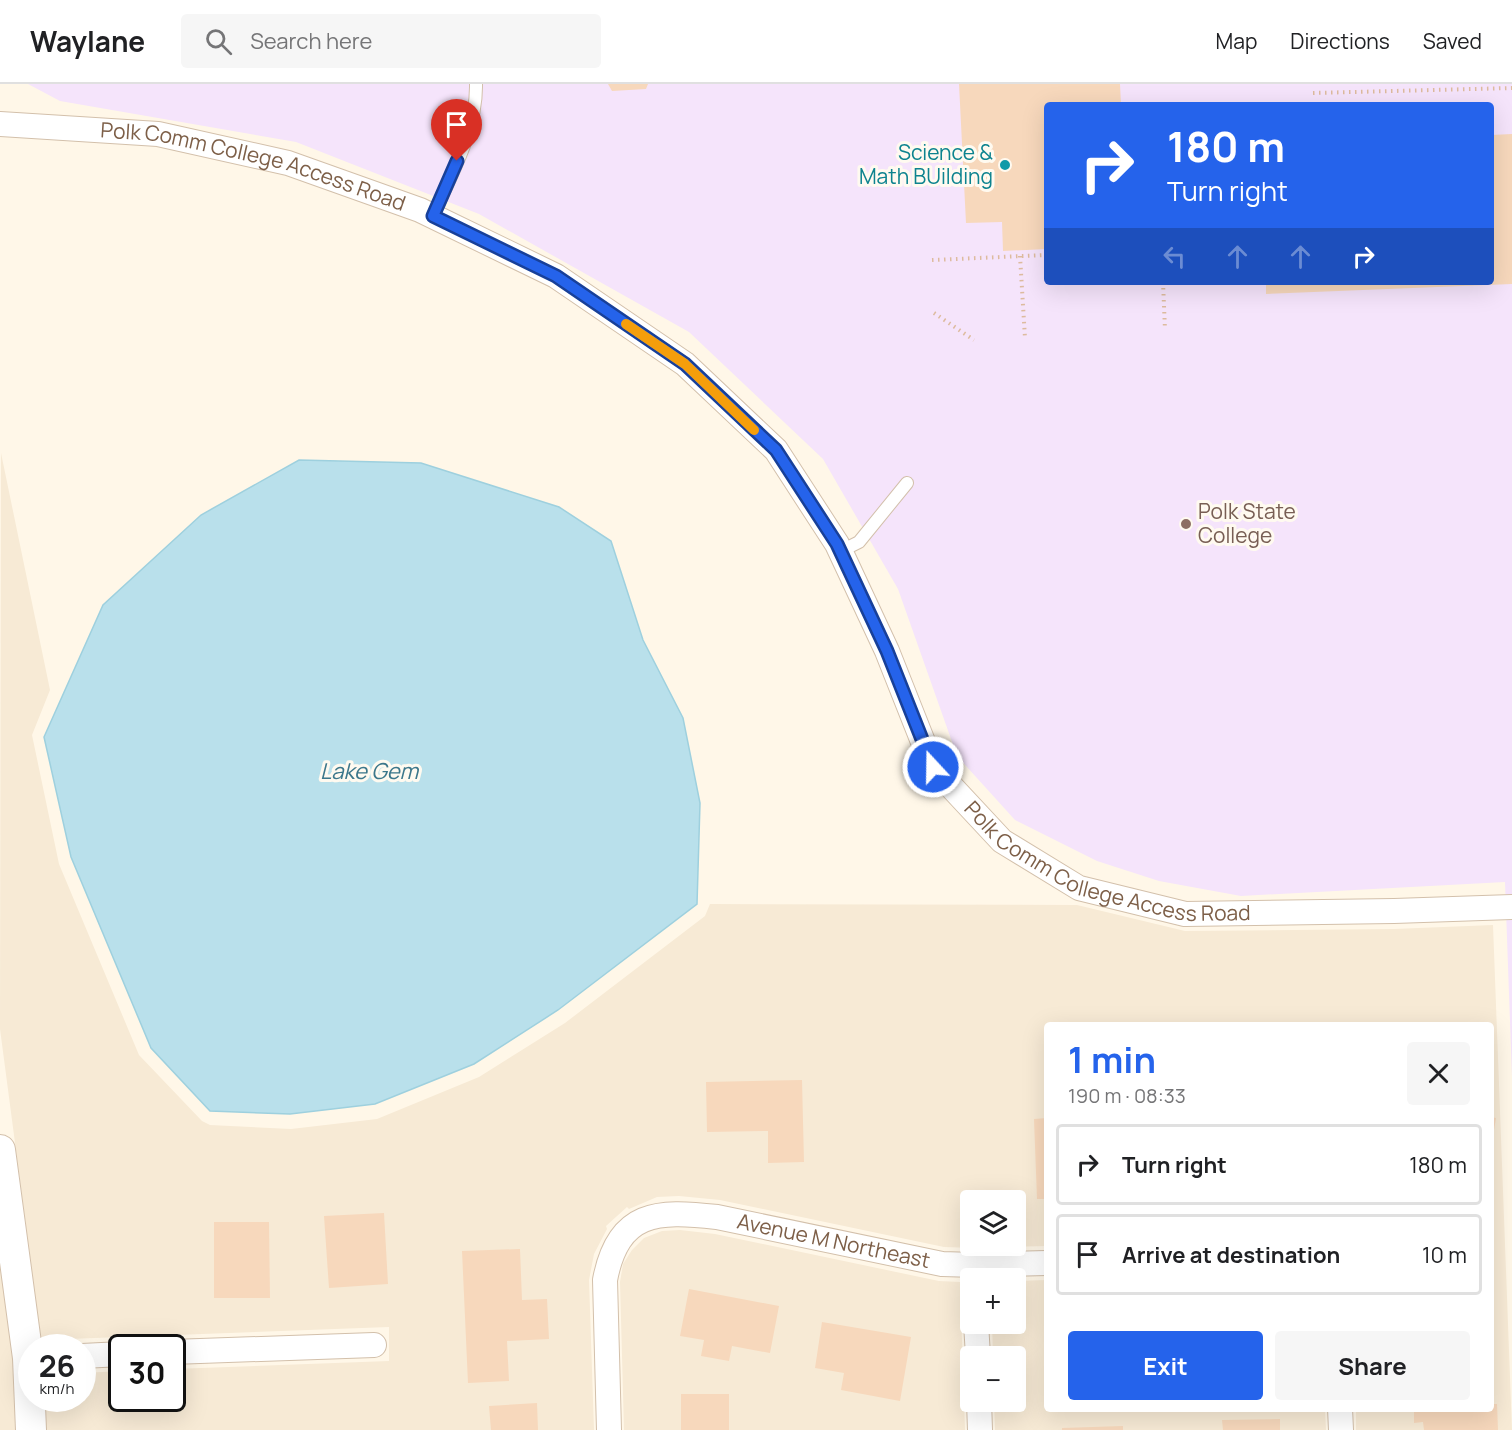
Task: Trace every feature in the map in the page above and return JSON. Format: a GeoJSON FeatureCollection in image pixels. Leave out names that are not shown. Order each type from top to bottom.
{"type":"FeatureCollection","features":[{"type":"Feature","properties":{"kind":"street","name":"Polk Comm College Access Road"},"geometry":{"type":"LineString","coordinates":[[0,124],[158,134],[288,164],[420,210],[556,276],[685,364],[776,450],[841,551],[887,651],[933,767],[1002,841],[1079,888],[1185,914],[1512,907]]}},
{"type":"Feature","properties":{"kind":"street"},"geometry":{"type":"LineString","coordinates":[[0,1150],[27,1334]]}},
{"type":"Feature","properties":{"kind":"street","name":"Avenue M Northeast"},"geometry":{"type":"LineString","coordinates":[[609,1430],[605,1280],[609,1258],[620,1238],[637,1223],[658,1214],[680,1213],[717,1217],[960,1268]]}},
{"type":"Feature","properties":{"kind":"street","name":"Avenue M Northeast"},"geometry":{"type":"LineString","coordinates":[[1007,1268],[1044,1263]]}},
{"type":"Feature","properties":{"kind":"street"},"geometry":{"type":"LineString","coordinates":[[186,1352],[374,1345]]}},
{"type":"Feature","properties":{"kind":"street"},"geometry":{"type":"LineString","coordinates":[[31,1412],[31,1430]]}},
{"type":"Feature","properties":{"kind":"street"},"geometry":{"type":"LineString","coordinates":[[979,1412],[980,1430]]}},
{"type":"Feature","properties":{"kind":"street"},"geometry":{"type":"LineString","coordinates":[[1340,1412],[1341,1430]]}},
{"type":"Feature","properties":{"kind":"lane"},"geometry":{"type":"LineString","coordinates":[[433,216],[465,142],[476,97],[476,84]]}},
{"type":"Feature","properties":{"kind":"lane"},"geometry":{"type":"LineString","coordinates":[[841,551],[859,542],[907,483]]}},
{"type":"Feature","properties":{"kind":"path"},"geometry":{"type":"LineString","coordinates":[[1313,93],[1512,88]]}},
{"type":"Feature","properties":{"kind":"path"},"geometry":{"type":"LineString","coordinates":[[932,260],[1044,255]]}},
{"type":"Feature","properties":{"kind":"path"},"geometry":{"type":"LineString","coordinates":[[1020,256],[1026,338]]}},
{"type":"Feature","properties":{"kind":"path"},"geometry":{"type":"LineString","coordinates":[[1163,285],[1165,330]]}},
{"type":"Feature","properties":{"kind":"path"},"geometry":{"type":"LineString","coordinates":[[933,313],[974,340]]}},
{"type":"Feature","properties":{"kind":"shaded area","name":"Polk State College"},"geometry":{"type":"Polygon","coordinates":[[[28,84],[1512,84],[1512,1077],[1505,882],[1241,896],[1159,881],[1097,861],[1015,820],[957,756],[898,589],[823,459],[689,332],[479,214],[296,142],[60,101],[28,84]]]}},
{"type":"Feature","properties":{"kind":"shaded area"},"geometry":{"type":"Polygon","coordinates":[[[1,453],[50,690],[32,735],[59,864],[139,1055],[202,1121],[210,1125],[291,1129],[377,1119],[479,1077],[565,1023],[705,916],[710,904],[1077,905],[1185,931],[1394,929],[1493,925],[1512,1430],[1356,1430],[1356,1412],[1494,1412],[1494,1022],[1044,1022],[1044,1246],[1026,1247],[1026,1190],[960,1190],[960,1248],[944,1247],[720,1200],[679,1196],[657,1197],[629,1209],[627,1207],[606,1226],[607,1229],[594,1254],[589,1280],[594,1430],[46,1430],[45,1412],[96,1412],[96,1372],[108,1372],[108,1412],[186,1412],[186,1369],[389,1361],[389,1327],[186,1335],[108,1334],[108,1337],[96,1338],[96,1334],[40,1334],[0,1029],[1,453]]]}},
{"type":"Feature","properties":{"kind":"shaded area"},"geometry":{"type":"Polygon","coordinates":[[[680,1230],[715,1234],[939,1281],[960,1282],[962,1346],[960,1346],[960,1412],[964,1412],[965,1430],[624,1430],[620,1282],[623,1264],[644,1238],[662,1231],[680,1230]]]}},
{"type":"Feature","properties":{"kind":"shaded area"},"geometry":{"type":"Polygon","coordinates":[[[0,1263],[13,1359],[16,1430],[0,1430],[0,1263]]]}},
{"type":"Feature","properties":{"kind":"shaded area"},"geometry":{"type":"Polygon","coordinates":[[[1044,1280],[1044,1412],[1325,1412],[1326,1430],[995,1430],[994,1412],[1026,1412],[1026,1346],[993,1346],[992,1334],[1026,1334],[1026,1281],[1044,1280]]]}},
{"type":"Feature","properties":{"kind":"water","name":"Lake Gem"},"geometry":{"type":"Polygon","coordinates":[[[299,460],[421,463],[559,507],[611,541],[643,640],[683,718],[700,803],[697,904],[558,1010],[474,1064],[375,1104],[290,1114],[210,1111],[151,1048],[71,857],[44,737],[103,605],[201,515],[299,460]]]}},
{"type":"Feature","properties":{"kind":"building"},"geometry":{"type":"Polygon","coordinates":[[[608,84],[648,84],[646,89],[612,91],[608,84]]]}},
{"type":"Feature","properties":{"kind":"building","name":"Science & Math BUilding"},"geometry":{"type":"Polygon","coordinates":[[[959,84],[1120,84],[1121,102],[1044,102],[1044,249],[1003,251],[1002,222],[966,223],[959,84]]]}},
{"type":"Feature","properties":{"kind":"building"},"geometry":{"type":"Polygon","coordinates":[[[1512,134],[1512,284],[1494,285],[1494,135],[1512,134]]]}},
{"type":"Feature","properties":{"kind":"building"},"geometry":{"type":"Polygon","coordinates":[[[1266,285],[1487,285],[1266,294],[1266,285]]]}},
{"type":"Feature","properties":{"kind":"building"},"geometry":{"type":"Polygon","coordinates":[[[802,1080],[804,1162],[768,1163],[768,1131],[707,1132],[706,1082],[802,1080]]]}},
{"type":"Feature","properties":{"kind":"building"},"geometry":{"type":"Polygon","coordinates":[[[1044,1118],[1044,1199],[1037,1199],[1034,1119],[1044,1118]]]}},
{"type":"Feature","properties":{"kind":"building"},"geometry":{"type":"Polygon","coordinates":[[[384,1213],[388,1284],[329,1288],[324,1216],[384,1213]]]}},
{"type":"Feature","properties":{"kind":"building"},"geometry":{"type":"Polygon","coordinates":[[[214,1222],[269,1222],[270,1298],[214,1298],[214,1222]]]}},
{"type":"Feature","properties":{"kind":"building"},"geometry":{"type":"Polygon","coordinates":[[[520,1249],[522,1300],[547,1299],[549,1339],[507,1341],[509,1381],[468,1383],[462,1251],[520,1249]]]}},
{"type":"Feature","properties":{"kind":"building"},"geometry":{"type":"Polygon","coordinates":[[[689,1289],[779,1306],[770,1353],[732,1346],[729,1361],[701,1356],[704,1340],[680,1336],[689,1289]]]}},
{"type":"Feature","properties":{"kind":"building"},"geometry":{"type":"Polygon","coordinates":[[[822,1322],[911,1337],[900,1401],[841,1390],[844,1373],[815,1368],[822,1322]]]}},
{"type":"Feature","properties":{"kind":"building"},"geometry":{"type":"Polygon","coordinates":[[[681,1394],[729,1394],[729,1430],[681,1430],[681,1394]]]}},
{"type":"Feature","properties":{"kind":"building"},"geometry":{"type":"Polygon","coordinates":[[[537,1403],[538,1430],[491,1430],[489,1406],[537,1403]]]}},
{"type":"Feature","properties":{"kind":"building"},"geometry":{"type":"Polygon","coordinates":[[[1494,1404],[1497,1404],[1498,1430],[1424,1430],[1423,1422],[1414,1423],[1414,1412],[1494,1412],[1494,1404]]]}},
{"type":"Feature","properties":{"kind":"building"},"geometry":{"type":"Polygon","coordinates":[[[1280,1419],[1280,1430],[1223,1430],[1222,1420],[1280,1419]]]}},
{"type":"Feature","properties":{"kind":"building"},"geometry":{"type":"Polygon","coordinates":[[[1123,1426],[1123,1430],[1062,1430],[1062,1428],[1123,1426]]]}},
{"type":"Feature","properties":{"kind":"slow traffic"},"geometry":{"type":"LineString","coordinates":[[626,324],[685,364],[754,430]]}},
{"type":"Feature","properties":{"kind":"place","name":"Science & Math BUilding"},"geometry":{"type":"Point","coordinates":[1005,165]}},
{"type":"Feature","properties":{"kind":"place","name":"Polk State College"},"geometry":{"type":"Point","coordinates":[1186,524]}},
{"type":"Feature","properties":{"kind":"route"},"geometry":{"type":"LineString","coordinates":[[457,161],[433,216],[556,276],[685,364],[776,450],[837,544],[887,651],[933,767]]}}]}
